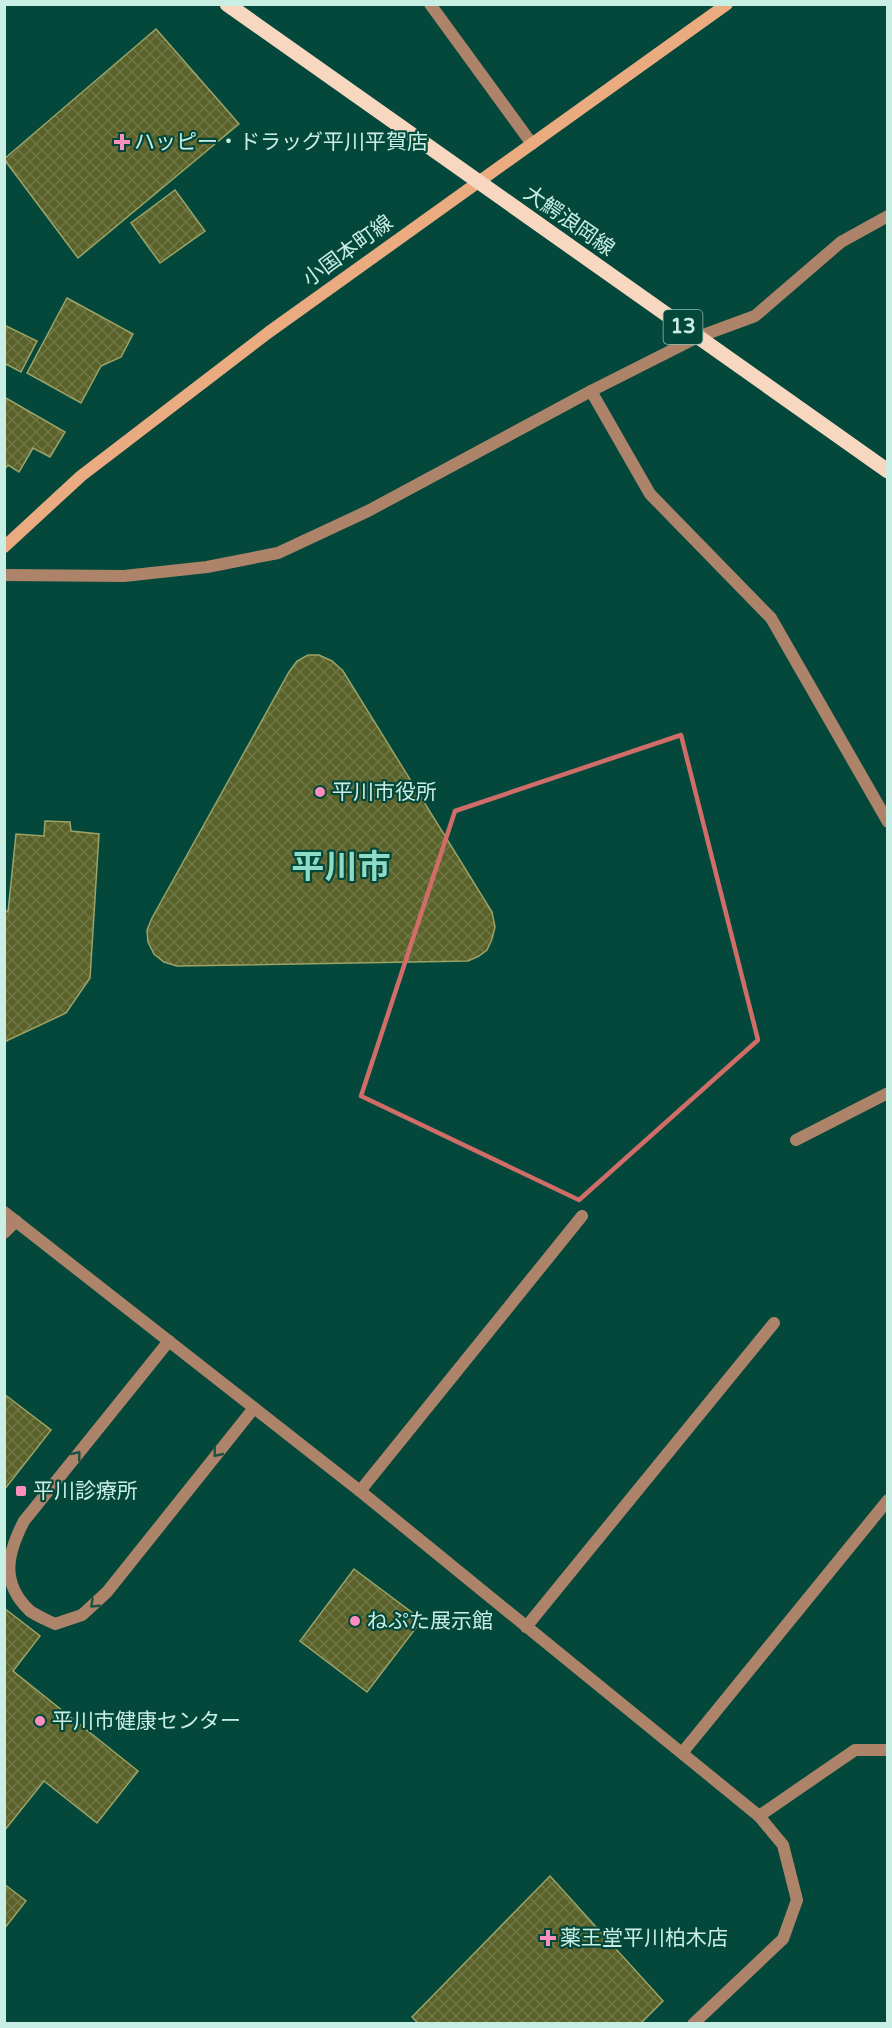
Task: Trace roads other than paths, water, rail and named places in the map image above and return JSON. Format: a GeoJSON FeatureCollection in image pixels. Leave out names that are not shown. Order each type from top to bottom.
{"type":"FeatureCollection","features":[{"type":"Feature","properties":{"kind":"main road","name":"大鰐浪岡線"},"geometry":{"type":"LineString","coordinates":[[227,4],[888,471]]}},
{"type":"Feature","properties":{"kind":"main road","name":"小国本町線"},"geometry":{"type":"LineString","coordinates":[[4,547],[91,469],[268,332],[727,4]]}},
{"type":"Feature","properties":{"kind":"street"},"geometry":{"type":"LineString","coordinates":[[430,4],[532,144]]}},
{"type":"Feature","properties":{"kind":"street"},"geometry":{"type":"LineString","coordinates":[[4,574],[124,576],[207,567],[278,553],[368,511],[591,391],[698,337],[755,316],[841,242],[888,216]]}},
{"type":"Feature","properties":{"kind":"street"},"geometry":{"type":"LineString","coordinates":[[591,391],[650,494],[771,618],[888,822]]}},
{"type":"Feature","properties":{"kind":"street"},"geometry":{"type":"LineString","coordinates":[[796,1140],[888,1093]]}},
{"type":"Feature","properties":{"kind":"street"},"geometry":{"type":"LineString","coordinates":[[4,1212],[360,1491],[759,1816],[783,1845],[797,1900],[783,1939],[693,2024]]}},
{"type":"Feature","properties":{"kind":"street"},"geometry":{"type":"LineString","coordinates":[[360,1491],[582,1216]]}},
{"type":"Feature","properties":{"kind":"street"},"geometry":{"type":"LineString","coordinates":[[4,1233],[16,1221]]}},
{"type":"Feature","properties":{"kind":"street"},"geometry":{"type":"LineString","coordinates":[[526,1627],[774,1323]]}},
{"type":"Feature","properties":{"kind":"street"},"geometry":{"type":"LineString","coordinates":[[169,1341],[24,1521],[12,1545],[6,1568],[12,1591],[30,1611],[55,1624],[82,1615],[107,1592],[254,1408]]}},
{"type":"Feature","properties":{"kind":"street"},"geometry":{"type":"LineString","coordinates":[[682,1753],[888,1500]]}},
{"type":"Feature","properties":{"kind":"street"},"geometry":{"type":"LineString","coordinates":[[759,1816],[855,1750],[888,1750]]}},
{"type":"Feature","properties":{"kind":"place","name":"ハッピー・ドラッグ平川平賀店"},"geometry":{"type":"Point","coordinates":[122,142]}},
{"type":"Feature","properties":{"kind":"place","name":"平川市役所"},"geometry":{"type":"Point","coordinates":[320,792]}},
{"type":"Feature","properties":{"kind":"place","name":"平川診療所"},"geometry":{"type":"Point","coordinates":[21,1491]}},
{"type":"Feature","properties":{"kind":"place","name":"ねぷた展示館"},"geometry":{"type":"Point","coordinates":[355,1621]}},
{"type":"Feature","properties":{"kind":"place","name":"平川市健康センター"},"geometry":{"type":"Point","coordinates":[40,1721]}},
{"type":"Feature","properties":{"kind":"place","name":"薬王堂平川柏木店"},"geometry":{"type":"Point","coordinates":[548,1938]}},
{"type":"Feature","properties":{"kind":"district","name":"平川市"},"geometry":{"type":"Point","coordinates":[341,867]}}]}
